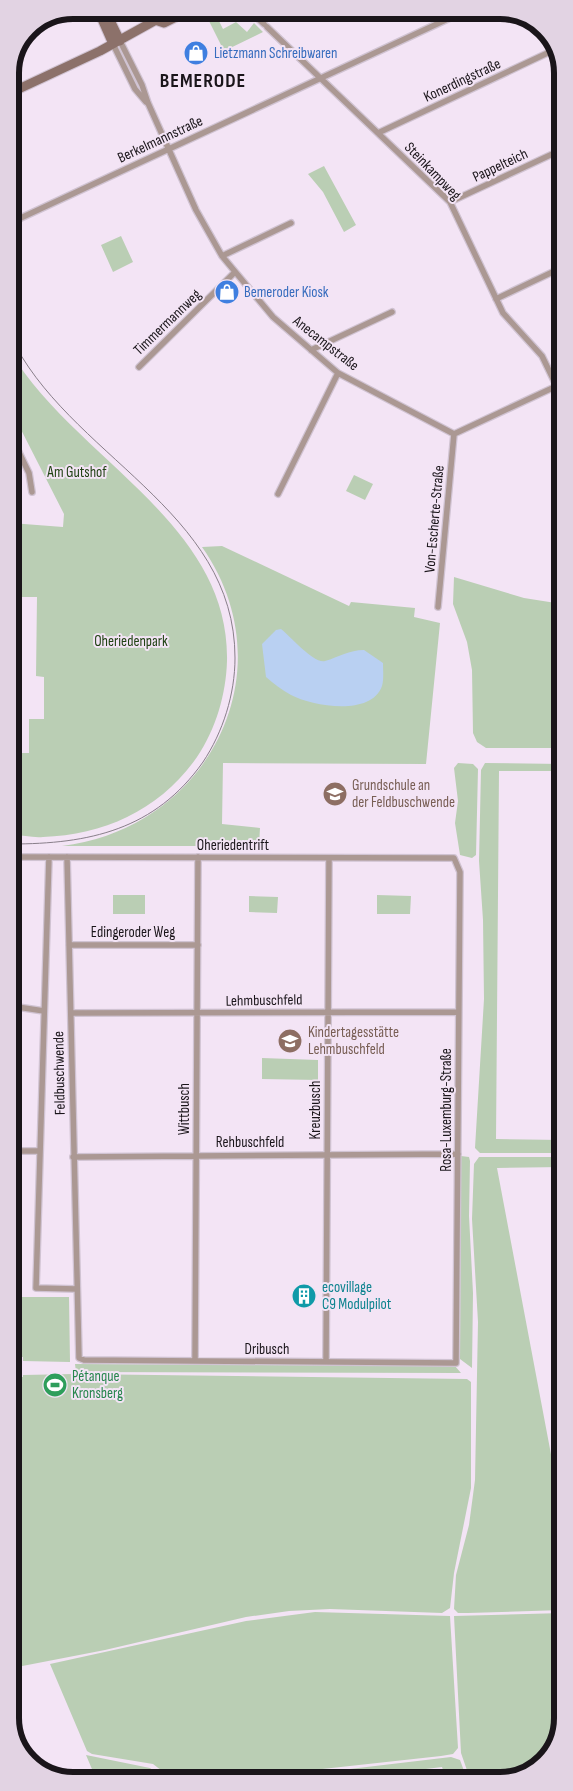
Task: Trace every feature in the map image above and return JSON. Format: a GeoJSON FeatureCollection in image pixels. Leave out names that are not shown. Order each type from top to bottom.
{"type":"FeatureCollection","features":[{"type":"Feature","properties":{"kind":"main road"},"geometry":{"type":"LineString","coordinates":[[103,19],[117,42]]}},
{"type":"Feature","properties":{"kind":"main road"},"geometry":{"type":"LineString","coordinates":[[108,19],[117,42]]}},
{"type":"Feature","properties":{"kind":"main road"},"geometry":{"type":"LineString","coordinates":[[19,89],[158,21],[164,22],[170,19]]}},
{"type":"Feature","properties":{"kind":"street","name":"Steinkampweg"},"geometry":{"type":"LineString","coordinates":[[258,19],[450,202],[503,313],[542,356],[554,377]]}},
{"type":"Feature","properties":{"kind":"street","name":"Berkelmannstraße"},"geometry":{"type":"LineString","coordinates":[[19,219],[447,19]]}},
{"type":"Feature","properties":{"kind":"street","name":"Anecampstraße"},"geometry":{"type":"LineString","coordinates":[[117,42],[142,85],[148,103],[196,210],[234,273],[274,317],[338,373],[454,434]]}},
{"type":"Feature","properties":{"kind":"street","name":"Konerdingstraße"},"geometry":{"type":"LineString","coordinates":[[378,133],[550,52]]}},
{"type":"Feature","properties":{"kind":"street","name":"Pappelteich"},"geometry":{"type":"LineString","coordinates":[[450,202],[554,153]]}},
{"type":"Feature","properties":{"kind":"street"},"geometry":{"type":"LineString","coordinates":[[222,256],[291,223]]}},
{"type":"Feature","properties":{"kind":"street"},"geometry":{"type":"LineString","coordinates":[[496,299],[554,271]]}},
{"type":"Feature","properties":{"kind":"street","name":"Timmermannweg"},"geometry":{"type":"LineString","coordinates":[[139,367],[234,273]]}},
{"type":"Feature","properties":{"kind":"street"},"geometry":{"type":"LineString","coordinates":[[311,350],[392,312]]}},
{"type":"Feature","properties":{"kind":"street"},"geometry":{"type":"LineString","coordinates":[[278,494],[338,373]]}},
{"type":"Feature","properties":{"kind":"street"},"geometry":{"type":"LineString","coordinates":[[454,434],[554,388]]}},
{"type":"Feature","properties":{"kind":"street","name":"Von-Escherte-Straße"},"geometry":{"type":"LineString","coordinates":[[438,607],[454,434]]}},
{"type":"Feature","properties":{"kind":"street"},"geometry":{"type":"LineString","coordinates":[[19,454],[29,473],[32,492]]}},
{"type":"Feature","properties":{"kind":"street","name":"Oheriedentrift"},"geometry":{"type":"LineString","coordinates":[[19,856],[454,858]]}},
{"type":"Feature","properties":{"kind":"street","name":"Feldbuschwende"},"geometry":{"type":"LineString","coordinates":[[48,857],[36,1288],[76,1289]]}},
{"type":"Feature","properties":{"kind":"street","name":"Feldbuschwende"},"geometry":{"type":"LineString","coordinates":[[67,857],[79,1358]]}},
{"type":"Feature","properties":{"kind":"street","name":"Wittbusch"},"geometry":{"type":"LineString","coordinates":[[195,1361],[198,857]]}},
{"type":"Feature","properties":{"kind":"street","name":"Kreuzbusch"},"geometry":{"type":"LineString","coordinates":[[326,1362],[329,858]]}},
{"type":"Feature","properties":{"kind":"street","name":"Rosa-Luxemburg-Straße"},"geometry":{"type":"LineString","coordinates":[[454,858],[460,872],[456,1363]]}},
{"type":"Feature","properties":{"kind":"street","name":"Edingeroder Weg"},"geometry":{"type":"LineString","coordinates":[[69,945],[198,945]]}},
{"type":"Feature","properties":{"kind":"street"},"geometry":{"type":"LineString","coordinates":[[19,1007],[44,1011]]}},
{"type":"Feature","properties":{"kind":"street","name":"Lehmbuschfeld"},"geometry":{"type":"LineString","coordinates":[[71,1013],[458,1012]]}},
{"type":"Feature","properties":{"kind":"street"},"geometry":{"type":"LineString","coordinates":[[19,1151],[40,1151]]}},
{"type":"Feature","properties":{"kind":"street","name":"Rehbuschfeld"},"geometry":{"type":"LineString","coordinates":[[73,1157],[196,1158],[205,1155],[458,1154]]}},
{"type":"Feature","properties":{"kind":"street","name":"Dribusch"},"geometry":{"type":"LineString","coordinates":[[79,1358],[84,1360],[456,1363]]}},
{"type":"Feature","properties":{"kind":"green space"},"geometry":{"type":"Polygon","coordinates":[[[218,19],[223,29],[236,22],[247,32],[254,23],[263,32],[224,51],[209,21],[218,19]]]}},
{"type":"Feature","properties":{"kind":"green space"},"geometry":{"type":"Polygon","coordinates":[[[324,166],[356,225],[344,232],[323,192],[308,174],[324,166]]]}},
{"type":"Feature","properties":{"kind":"green space"},"geometry":{"type":"Polygon","coordinates":[[[121,236],[133,262],[113,272],[101,245],[121,236]]]}},
{"type":"Feature","properties":{"kind":"green space","name":"Oheriedenpark"},"geometry":{"type":"Polygon","coordinates":[[[19,363],[38,389],[71,425],[143,494],[176,530],[203,569],[221,612],[227,661],[225,686],[215,723],[197,757],[183,775],[149,805],[109,825],[88,831],[39,837],[19,836],[19,753],[29,753],[29,719],[44,719],[44,677],[36,676],[37,597],[19,597],[19,524],[63,527],[64,514],[19,426],[19,363]]]}},
{"type":"Feature","properties":{"kind":"green space"},"geometry":{"type":"Polygon","coordinates":[[[354,475],[373,484],[365,500],[346,491],[354,475]]]}},
{"type":"Feature","properties":{"kind":"green space"},"geometry":{"type":"Polygon","coordinates":[[[222,546],[349,606],[351,602],[415,608],[414,617],[440,623],[426,764],[223,763],[222,824],[260,828],[259,846],[62,846],[114,833],[158,809],[193,776],[219,736],[234,691],[237,644],[227,595],[202,547],[222,546]]]}},
{"type":"Feature","properties":{"kind":"green space"},"geometry":{"type":"Polygon","coordinates":[[[454,577],[524,598],[554,603],[554,748],[486,748],[477,742],[473,733],[472,670],[467,642],[453,604],[454,577]]]}},
{"type":"Feature","properties":{"kind":"green space"},"geometry":{"type":"Polygon","coordinates":[[[458,763],[473,764],[478,769],[476,855],[472,858],[460,855],[455,823],[458,801],[454,768],[458,763]]]}},
{"type":"Feature","properties":{"kind":"green space"},"geometry":{"type":"Polygon","coordinates":[[[485,763],[554,764],[554,771],[499,771],[496,1139],[554,1140],[554,1153],[480,1153],[475,1148],[484,999],[483,920],[479,861],[481,770],[485,763]]]}},
{"type":"Feature","properties":{"kind":"green space"},"geometry":{"type":"Polygon","coordinates":[[[113,895],[145,895],[145,914],[113,914],[113,895]]]}},
{"type":"Feature","properties":{"kind":"green space"},"geometry":{"type":"Polygon","coordinates":[[[377,895],[411,896],[410,914],[377,914],[377,895]]]}},
{"type":"Feature","properties":{"kind":"green space"},"geometry":{"type":"Polygon","coordinates":[[[249,896],[278,897],[277,913],[249,912],[249,896]]]}},
{"type":"Feature","properties":{"kind":"green space"},"geometry":{"type":"Polygon","coordinates":[[[262,1058],[318,1060],[318,1080],[262,1079],[262,1058]]]}},
{"type":"Feature","properties":{"kind":"green space"},"geometry":{"type":"Polygon","coordinates":[[[461,1156],[469,1157],[470,1161],[469,1216],[473,1293],[472,1368],[460,1359],[461,1156]]]}},
{"type":"Feature","properties":{"kind":"green space"},"geometry":{"type":"Polygon","coordinates":[[[479,1157],[554,1157],[554,1167],[497,1168],[554,1470],[554,1610],[458,1613],[454,1609],[456,1575],[469,1525],[475,1480],[478,1322],[472,1219],[474,1164],[479,1157]]]}},
{"type":"Feature","properties":{"kind":"green space"},"geometry":{"type":"Polygon","coordinates":[[[19,1297],[69,1297],[70,1362],[23,1361],[23,1357],[19,1357],[19,1297]]]}},
{"type":"Feature","properties":{"kind":"green space"},"geometry":{"type":"Polygon","coordinates":[[[75,1364],[455,1366],[461,1373],[76,1372],[75,1364]]]}},
{"type":"Feature","properties":{"kind":"green space"},"geometry":{"type":"Polygon","coordinates":[[[23,1375],[467,1379],[471,1382],[471,1488],[454,1573],[450,1608],[442,1613],[330,1609],[289,1611],[246,1617],[105,1650],[19,1667],[19,1377],[23,1377],[23,1375]]]}},
{"type":"Feature","properties":{"kind":"green space"},"geometry":{"type":"Polygon","coordinates":[[[315,1612],[450,1616],[458,1748],[453,1754],[441,1756],[294,1772],[164,1772],[153,1764],[92,1754],[87,1751],[50,1664],[246,1621],[315,1612]]]}},
{"type":"Feature","properties":{"kind":"green space"},"geometry":{"type":"Polygon","coordinates":[[[554,1613],[554,1726],[543,1751],[536,1759],[521,1768],[508,1772],[468,1772],[461,1753],[454,1616],[554,1613]]]}},
{"type":"Feature","properties":{"kind":"green space"},"geometry":{"type":"Polygon","coordinates":[[[86,1755],[150,1768],[155,1772],[93,1772],[86,1755]]]}},
{"type":"Feature","properties":{"kind":"green space"},"geometry":{"type":"Polygon","coordinates":[[[451,1757],[460,1760],[464,1772],[444,1772],[442,1767],[401,1772],[324,1772],[451,1757]]]}},
{"type":"Feature","properties":{"kind":"water"},"geometry":{"type":"Polygon","coordinates":[[[281,629],[309,654],[320,661],[364,650],[383,663],[382,686],[376,696],[366,702],[354,705],[326,705],[300,699],[278,686],[266,677],[262,644],[276,630],[281,629]]]}},
{"type":"Feature","properties":{"kind":"tram line"},"geometry":{"type":"LineString","coordinates":[[19,350],[36,378],[69,416],[144,486],[179,522],[208,562],[228,606],[235,658],[233,685],[227,712],[216,738],[203,762],[184,785],[164,804],[142,818],[93,836],[67,841],[19,844]]}},
{"type":"Feature","properties":{"kind":"place","name":"Lietzmann Schreibwaren"},"geometry":{"type":"Point","coordinates":[196,53]}},
{"type":"Feature","properties":{"kind":"place","name":"Bemeroder Kiosk"},"geometry":{"type":"Point","coordinates":[227,292]}},
{"type":"Feature","properties":{"kind":"place","name":"Grundschule an der Feldbuschwende"},"geometry":{"type":"Point","coordinates":[335,794]}},
{"type":"Feature","properties":{"kind":"place","name":"Kindertagesstätte Lehmbuschfeld"},"geometry":{"type":"Point","coordinates":[290,1041]}},
{"type":"Feature","properties":{"kind":"place","name":"ecovillage C9 Modulpilot"},"geometry":{"type":"Point","coordinates":[304,1296]}},
{"type":"Feature","properties":{"kind":"place","name":"Pétanque Kronsberg"},"geometry":{"type":"Point","coordinates":[55,1385]}},
{"type":"Feature","properties":{"kind":"district","name":"BEMERODE"},"geometry":{"type":"Point","coordinates":[203,80]}},
{"type":"Feature","properties":{"kind":"park label","name":"Am Gutshof"},"geometry":{"type":"Point","coordinates":[77,472]}}]}
